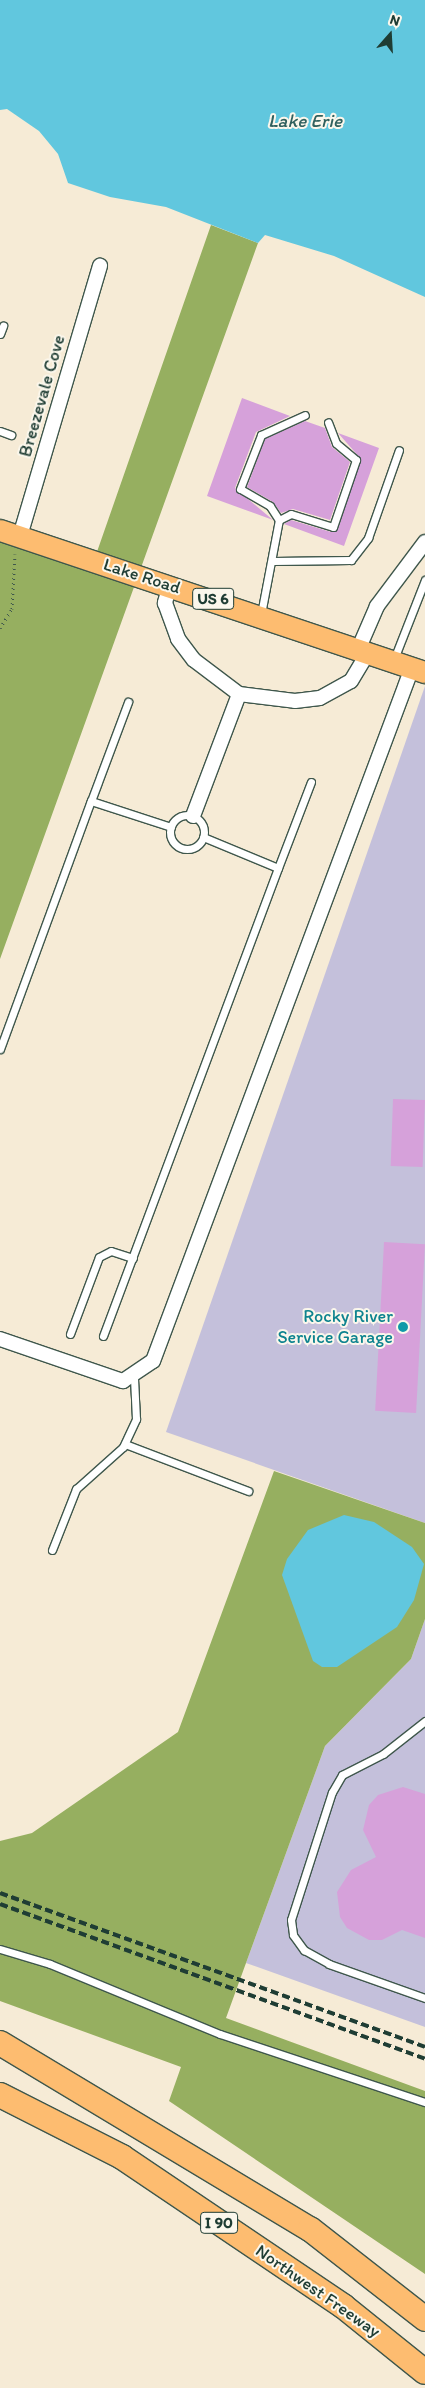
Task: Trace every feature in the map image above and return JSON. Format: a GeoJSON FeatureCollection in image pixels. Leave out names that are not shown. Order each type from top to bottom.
{"type":"FeatureCollection","features":[{"type":"Feature","properties":{"kind":"highway","name":"I 90"},"geometry":{"type":"LineString","coordinates":[[0,2043],[310,2229],[425,2319]]}},
{"type":"Feature","properties":{"kind":"highway","name":"Northwest Freeway"},"geometry":{"type":"LineString","coordinates":[[0,2095],[122,2157],[343,2306],[425,2372]]}},
{"type":"Feature","properties":{"kind":"main road","name":"Lake Road"},"geometry":{"type":"LineString","coordinates":[[0,530],[17,545],[170,585],[260,614],[363,652],[410,667]]}},
{"type":"Feature","properties":{"kind":"street","name":"Breezevale Cove"},"geometry":{"type":"LineString","coordinates":[[17,545],[100,266]]}},
{"type":"Feature","properties":{"kind":"street"},"geometry":{"type":"LineString","coordinates":[[170,585],[165,604],[178,639],[194,660],[239,694],[296,701],[320,698],[351,681],[363,652],[377,606],[425,542]]}},
{"type":"Feature","properties":{"kind":"street"},"geometry":{"type":"LineString","coordinates":[[0,1339],[123,1382],[134,1378],[153,1362],[410,667]]}},
{"type":"Feature","properties":{"kind":"street"},"geometry":{"type":"LineString","coordinates":[[193,816],[239,694]]}},
{"type":"Feature","properties":{"kind":"lane"},"geometry":{"type":"LineString","coordinates":[[0,334],[3,326]]}},
{"type":"Feature","properties":{"kind":"lane"},"geometry":{"type":"LineString","coordinates":[[260,614],[273,561],[279,520],[270,506],[240,489],[261,435],[305,415]]}},
{"type":"Feature","properties":{"kind":"lane"},"geometry":{"type":"LineString","coordinates":[[279,520],[290,514],[334,527],[356,460],[336,443],[328,422]]}},
{"type":"Feature","properties":{"kind":"lane"},"geometry":{"type":"LineString","coordinates":[[0,431],[11,435]]}},
{"type":"Feature","properties":{"kind":"lane"},"geometry":{"type":"LineString","coordinates":[[273,561],[351,560],[368,538],[399,450]]}},
{"type":"Feature","properties":{"kind":"lane"},"geometry":{"type":"LineString","coordinates":[[410,667],[425,580]]}},
{"type":"Feature","properties":{"kind":"lane"},"geometry":{"type":"LineString","coordinates":[[0,1049],[128,702]]}},
{"type":"Feature","properties":{"kind":"lane"},"geometry":{"type":"LineString","coordinates":[[103,1336],[311,782]]}},
{"type":"Feature","properties":{"kind":"lane"},"geometry":{"type":"LineString","coordinates":[[91,801],[171,827]]}},
{"type":"Feature","properties":{"kind":"lane"},"geometry":{"type":"LineString","coordinates":[[193,816],[202,824],[204,837],[194,848],[182,848],[173,842],[171,827],[178,817],[193,816]]}},
{"type":"Feature","properties":{"kind":"lane"},"geometry":{"type":"LineString","coordinates":[[204,837],[278,868]]}},
{"type":"Feature","properties":{"kind":"lane"},"geometry":{"type":"LineString","coordinates":[[70,1334],[99,1257],[111,1251],[133,1258]]}},
{"type":"Feature","properties":{"kind":"lane"},"geometry":{"type":"LineString","coordinates":[[52,1550],[76,1489],[125,1444],[136,1419],[134,1378]]}},
{"type":"Feature","properties":{"kind":"lane"},"geometry":{"type":"LineString","coordinates":[[125,1444],[248,1491]]}},
{"type":"Feature","properties":{"kind":"lane"},"geometry":{"type":"LineString","coordinates":[[425,1720],[384,1754],[342,1775],[332,1792],[291,1920],[293,1935],[304,1950],[329,1964],[425,1998]]}},
{"type":"Feature","properties":{"kind":"lane"},"geometry":{"type":"LineString","coordinates":[[0,1949],[220,2034],[425,2102]]}},
{"type":"Feature","properties":{"kind":"path"},"geometry":{"type":"LineString","coordinates":[[0,628],[12,609],[17,545]]}},
{"type":"Feature","properties":{"kind":"shaded area"},"geometry":{"type":"Polygon","coordinates":[[[425,686],[425,1523],[166,1432],[425,686]]]}},
{"type":"Feature","properties":{"kind":"shaded area"},"geometry":{"type":"Polygon","coordinates":[[[425,1619],[425,2027],[246,1963],[325,1746],[411,1659],[425,1619]]]}},
{"type":"Feature","properties":{"kind":"green space"},"geometry":{"type":"Polygon","coordinates":[[[211,225],[258,243],[0,959],[0,538],[91,569],[211,225]]]}},
{"type":"Feature","properties":{"kind":"green space"},"geometry":{"type":"Polygon","coordinates":[[[274,1471],[425,1523],[425,1619],[411,1659],[325,1746],[226,2018],[425,2091],[425,2274],[169,2101],[181,2067],[0,2001],[0,1841],[32,1833],[178,1732],[274,1471]]]}},
{"type":"Feature","properties":{"kind":"water","name":"Lake Erie"},"geometry":{"type":"Polygon","coordinates":[[[0,0],[425,0],[425,297],[334,256],[265,235],[258,243],[166,207],[110,197],[68,183],[58,154],[39,131],[7,109],[0,110],[0,0]]]}},
{"type":"Feature","properties":{"kind":"water"},"geometry":{"type":"Polygon","coordinates":[[[344,1515],[374,1522],[412,1547],[424,1564],[414,1600],[397,1627],[337,1667],[322,1667],[313,1661],[282,1575],[287,1559],[308,1530],[344,1515]]]}},
{"type":"Feature","properties":{"kind":"building"},"geometry":{"type":"Polygon","coordinates":[[[242,398],[290,416],[256,432],[235,488],[273,520],[207,496],[242,398]]]}},
{"type":"Feature","properties":{"kind":"building"},"geometry":{"type":"Polygon","coordinates":[[[305,421],[325,428],[332,447],[350,462],[330,520],[293,509],[281,513],[273,502],[247,487],[265,439],[305,421]]]}},
{"type":"Feature","properties":{"kind":"building"},"geometry":{"type":"Polygon","coordinates":[[[338,433],[379,448],[344,546],[284,524],[291,520],[331,532],[338,529],[361,459],[338,433]]]}},
{"type":"Feature","properties":{"kind":"building"},"geometry":{"type":"Polygon","coordinates":[[[393,1099],[425,1100],[423,1167],[391,1166],[393,1099]]]}},
{"type":"Feature","properties":{"kind":"building","name":"Rocky River Service Garage"},"geometry":{"type":"Polygon","coordinates":[[[384,1242],[425,1244],[416,1413],[375,1411],[384,1242]]]}},
{"type":"Feature","properties":{"kind":"building"},"geometry":{"type":"Polygon","coordinates":[[[403,1787],[425,1794],[425,1938],[402,1930],[382,1940],[369,1940],[347,1928],[340,1917],[337,1892],[351,1870],[376,1857],[363,1830],[369,1805],[378,1795],[403,1787]]]}},
{"type":"Feature","properties":{"kind":"railway"},"geometry":{"type":"LineString","coordinates":[[0,1893],[425,2047]]}},
{"type":"Feature","properties":{"kind":"railway"},"geometry":{"type":"LineString","coordinates":[[0,1904],[425,2059]]}},
{"type":"Feature","properties":{"kind":"place","name":"Rocky River Service Garage"},"geometry":{"type":"Point","coordinates":[403,1327]}}]}
